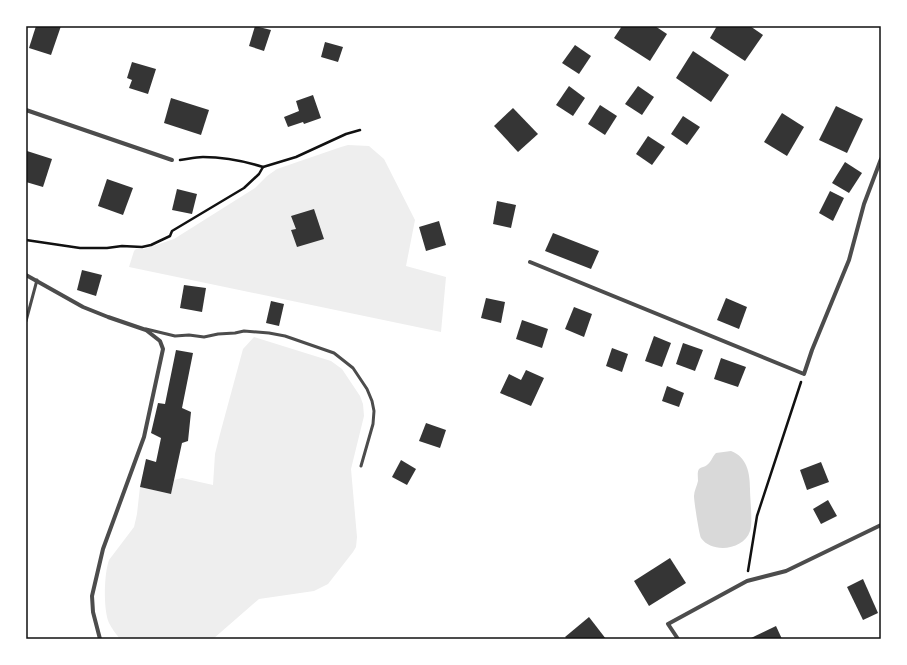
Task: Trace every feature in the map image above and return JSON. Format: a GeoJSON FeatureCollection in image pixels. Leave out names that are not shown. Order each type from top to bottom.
{"type":"FeatureCollection","features":[{"type":"Feature","properties":{"kind":"street"},"geometry":{"type":"LineString","coordinates":[[26,110],[172,160]]}},
{"type":"Feature","properties":{"kind":"street"},"geometry":{"type":"LineString","coordinates":[[530,262],[804,374],[812,350],[849,260],[864,204],[881,159]]}},
{"type":"Feature","properties":{"kind":"street"},"geometry":{"type":"LineString","coordinates":[[26,275],[83,307],[146,330],[160,341],[163,349],[144,437],[103,549],[92,596],[93,612],[100,639]]}},
{"type":"Feature","properties":{"kind":"street"},"geometry":{"type":"LineString","coordinates":[[678,639],[668,624],[747,582],[786,571],[881,525]]}},
{"type":"Feature","properties":{"kind":"lane"},"geometry":{"type":"LineString","coordinates":[[26,321],[37,280]]}},
{"type":"Feature","properties":{"kind":"lane"},"geometry":{"type":"LineString","coordinates":[[137,326],[175,336],[189,335],[204,337],[244,331],[269,333],[290,337],[334,353],[353,368],[368,389],[372,401],[374,411],[373,424],[361,466]]}},
{"type":"Feature","properties":{"kind":"path"},"geometry":{"type":"LineString","coordinates":[[172,160],[212,157],[263,167],[292,158],[346,134],[360,130]]}},
{"type":"Feature","properties":{"kind":"path"},"geometry":{"type":"LineString","coordinates":[[26,240],[91,248],[111,248],[122,246],[142,247],[150,245],[170,236],[172,231],[244,188],[259,174],[263,167]]}},
{"type":"Feature","properties":{"kind":"path"},"geometry":{"type":"LineString","coordinates":[[747,582],[757,516],[804,374]]}},
{"type":"Feature","properties":{"kind":"shaded area"},"geometry":{"type":"Polygon","coordinates":[[[348,145],[369,146],[384,159],[415,220],[406,266],[446,277],[441,332],[129,267],[136,249],[144,249],[174,239],[255,188],[267,176],[277,169],[348,145]]]}},
{"type":"Feature","properties":{"kind":"shaded area"},"geometry":{"type":"Polygon","coordinates":[[[254,337],[331,361],[342,369],[360,396],[363,404],[364,416],[351,469],[357,537],[356,547],[328,584],[314,591],[259,599],[213,639],[120,639],[110,625],[107,617],[105,592],[107,566],[109,560],[134,527],[140,487],[171,494],[174,480],[182,478],[213,485],[215,454],[243,349],[254,337]]]}},
{"type":"Feature","properties":{"kind":"shaded area"},"geometry":{"type":"Polygon","coordinates":[[[731,451],[741,457],[748,472],[750,483],[751,527],[747,537],[741,542],[735,546],[720,548],[706,543],[701,538],[694,494],[698,481],[699,469],[709,464],[716,453],[731,451]]]}},
{"type":"Feature","properties":{"kind":"building"},"geometry":{"type":"Polygon","coordinates":[[[36,26],[61,26],[51,55],[29,48],[36,26]]]}},
{"type":"Feature","properties":{"kind":"building"},"geometry":{"type":"Polygon","coordinates":[[[255,26],[271,30],[264,51],[249,46],[255,26]]]}},
{"type":"Feature","properties":{"kind":"building"},"geometry":{"type":"Polygon","coordinates":[[[622,26],[655,26],[667,34],[650,61],[614,38],[622,26]]]}},
{"type":"Feature","properties":{"kind":"building"},"geometry":{"type":"Polygon","coordinates":[[[717,26],[750,26],[763,35],[745,61],[710,38],[717,26]]]}},
{"type":"Feature","properties":{"kind":"building"},"geometry":{"type":"Polygon","coordinates":[[[325,42],[343,47],[338,62],[321,57],[325,42]]]}},
{"type":"Feature","properties":{"kind":"building"},"geometry":{"type":"Polygon","coordinates":[[[575,45],[591,56],[579,74],[562,63],[575,45]]]}},
{"type":"Feature","properties":{"kind":"building"},"geometry":{"type":"Polygon","coordinates":[[[693,51],[729,75],[711,102],[676,78],[693,51]]]}},
{"type":"Feature","properties":{"kind":"building"},"geometry":{"type":"Polygon","coordinates":[[[132,62],[156,69],[148,94],[129,88],[132,80],[127,78],[132,62]]]}},
{"type":"Feature","properties":{"kind":"building"},"geometry":{"type":"Polygon","coordinates":[[[569,86],[585,98],[573,116],[556,105],[569,86]]]}},
{"type":"Feature","properties":{"kind":"building"},"geometry":{"type":"Polygon","coordinates":[[[638,86],[654,97],[642,115],[625,104],[638,86]]]}},
{"type":"Feature","properties":{"kind":"building"},"geometry":{"type":"Polygon","coordinates":[[[313,95],[321,118],[304,124],[303,122],[288,127],[284,117],[299,111],[296,101],[313,95]]]}},
{"type":"Feature","properties":{"kind":"building"},"geometry":{"type":"Polygon","coordinates":[[[171,98],[209,110],[201,135],[164,123],[171,98]]]}},
{"type":"Feature","properties":{"kind":"building"},"geometry":{"type":"Polygon","coordinates":[[[600,105],[617,116],[605,135],[588,124],[600,105]]]}},
{"type":"Feature","properties":{"kind":"building"},"geometry":{"type":"Polygon","coordinates":[[[836,106],[863,119],[847,153],[819,140],[836,106]]]}},
{"type":"Feature","properties":{"kind":"building"},"geometry":{"type":"Polygon","coordinates":[[[513,108],[538,134],[518,152],[494,126],[513,108]]]}},
{"type":"Feature","properties":{"kind":"building"},"geometry":{"type":"Polygon","coordinates":[[[782,113],[804,127],[787,156],[764,142],[782,113]]]}},
{"type":"Feature","properties":{"kind":"building"},"geometry":{"type":"Polygon","coordinates":[[[683,116],[700,127],[687,145],[671,134],[683,116]]]}},
{"type":"Feature","properties":{"kind":"building"},"geometry":{"type":"Polygon","coordinates":[[[648,136],[665,147],[652,165],[636,154],[648,136]]]}},
{"type":"Feature","properties":{"kind":"building"},"geometry":{"type":"Polygon","coordinates":[[[27,151],[52,159],[43,187],[26,182],[27,151]]]}},
{"type":"Feature","properties":{"kind":"building"},"geometry":{"type":"Polygon","coordinates":[[[845,162],[862,173],[849,193],[832,183],[845,162]]]}},
{"type":"Feature","properties":{"kind":"building"},"geometry":{"type":"Polygon","coordinates":[[[107,179],[133,188],[123,215],[98,206],[107,179]]]}},
{"type":"Feature","properties":{"kind":"building"},"geometry":{"type":"Polygon","coordinates":[[[177,189],[197,194],[192,214],[172,210],[177,189]]]}},
{"type":"Feature","properties":{"kind":"building"},"geometry":{"type":"Polygon","coordinates":[[[830,191],[844,198],[833,221],[819,213],[830,191]]]}},
{"type":"Feature","properties":{"kind":"building"},"geometry":{"type":"Polygon","coordinates":[[[497,201],[516,205],[511,228],[493,224],[497,201]]]}},
{"type":"Feature","properties":{"kind":"building"},"geometry":{"type":"Polygon","coordinates":[[[314,209],[324,239],[297,247],[291,230],[296,229],[291,216],[314,209]]]}},
{"type":"Feature","properties":{"kind":"building"},"geometry":{"type":"Polygon","coordinates":[[[439,221],[446,245],[426,251],[419,227],[439,221]]]}},
{"type":"Feature","properties":{"kind":"building"},"geometry":{"type":"Polygon","coordinates":[[[553,233],[599,251],[591,269],[545,251],[553,233]]]}},
{"type":"Feature","properties":{"kind":"building"},"geometry":{"type":"Polygon","coordinates":[[[82,270],[102,275],[96,296],[77,290],[82,270]]]}},
{"type":"Feature","properties":{"kind":"building"},"geometry":{"type":"Polygon","coordinates":[[[184,285],[206,288],[202,312],[180,308],[184,285]]]}},
{"type":"Feature","properties":{"kind":"building"},"geometry":{"type":"Polygon","coordinates":[[[486,298],[505,302],[501,323],[481,318],[486,298]]]}},
{"type":"Feature","properties":{"kind":"building"},"geometry":{"type":"Polygon","coordinates":[[[726,298],[747,307],[739,329],[717,320],[726,298]]]}},
{"type":"Feature","properties":{"kind":"building"},"geometry":{"type":"Polygon","coordinates":[[[271,301],[284,304],[279,326],[266,323],[271,301]]]}},
{"type":"Feature","properties":{"kind":"building"},"geometry":{"type":"Polygon","coordinates":[[[574,307],[592,314],[584,337],[565,329],[574,307]]]}},
{"type":"Feature","properties":{"kind":"building"},"geometry":{"type":"Polygon","coordinates":[[[522,320],[548,329],[542,348],[516,339],[522,320]]]}},
{"type":"Feature","properties":{"kind":"building"},"geometry":{"type":"Polygon","coordinates":[[[654,336],[671,343],[662,367],[645,361],[654,336]]]}},
{"type":"Feature","properties":{"kind":"building"},"geometry":{"type":"Polygon","coordinates":[[[683,343],[703,350],[695,371],[676,364],[683,343]]]}},
{"type":"Feature","properties":{"kind":"building"},"geometry":{"type":"Polygon","coordinates":[[[612,348],[628,354],[622,372],[606,366],[612,348]]]}},
{"type":"Feature","properties":{"kind":"building"},"geometry":{"type":"Polygon","coordinates":[[[176,350],[193,353],[182,408],[191,412],[188,441],[182,443],[171,494],[140,487],[146,459],[156,462],[161,438],[151,433],[158,403],[165,404],[176,350]]]}},
{"type":"Feature","properties":{"kind":"building"},"geometry":{"type":"Polygon","coordinates":[[[721,358],[746,367],[738,387],[714,379],[721,358]]]}},
{"type":"Feature","properties":{"kind":"building"},"geometry":{"type":"Polygon","coordinates":[[[526,370],[544,378],[531,406],[500,393],[509,374],[521,380],[526,370]]]}},
{"type":"Feature","properties":{"kind":"building"},"geometry":{"type":"Polygon","coordinates":[[[667,386],[684,393],[679,407],[662,401],[667,386]]]}},
{"type":"Feature","properties":{"kind":"building"},"geometry":{"type":"Polygon","coordinates":[[[426,423],[446,430],[440,448],[419,441],[426,423]]]}},
{"type":"Feature","properties":{"kind":"building"},"geometry":{"type":"Polygon","coordinates":[[[401,460],[416,469],[407,485],[392,477],[401,460]]]}},
{"type":"Feature","properties":{"kind":"building"},"geometry":{"type":"Polygon","coordinates":[[[821,462],[829,482],[807,490],[800,470],[821,462]]]}},
{"type":"Feature","properties":{"kind":"building"},"geometry":{"type":"Polygon","coordinates":[[[828,500],[837,516],[821,524],[813,509],[828,500]]]}},
{"type":"Feature","properties":{"kind":"building"},"geometry":{"type":"Polygon","coordinates":[[[670,558],[686,583],[649,606],[634,581],[670,558]]]}},
{"type":"Feature","properties":{"kind":"building"},"geometry":{"type":"Polygon","coordinates":[[[863,579],[878,613],[863,620],[847,587],[863,579]]]}},
{"type":"Feature","properties":{"kind":"building"},"geometry":{"type":"Polygon","coordinates":[[[589,617],[606,639],[567,639],[565,637],[589,617]]]}},
{"type":"Feature","properties":{"kind":"building"},"geometry":{"type":"Polygon","coordinates":[[[776,626],[782,639],[749,639],[776,626]]]}}]}
